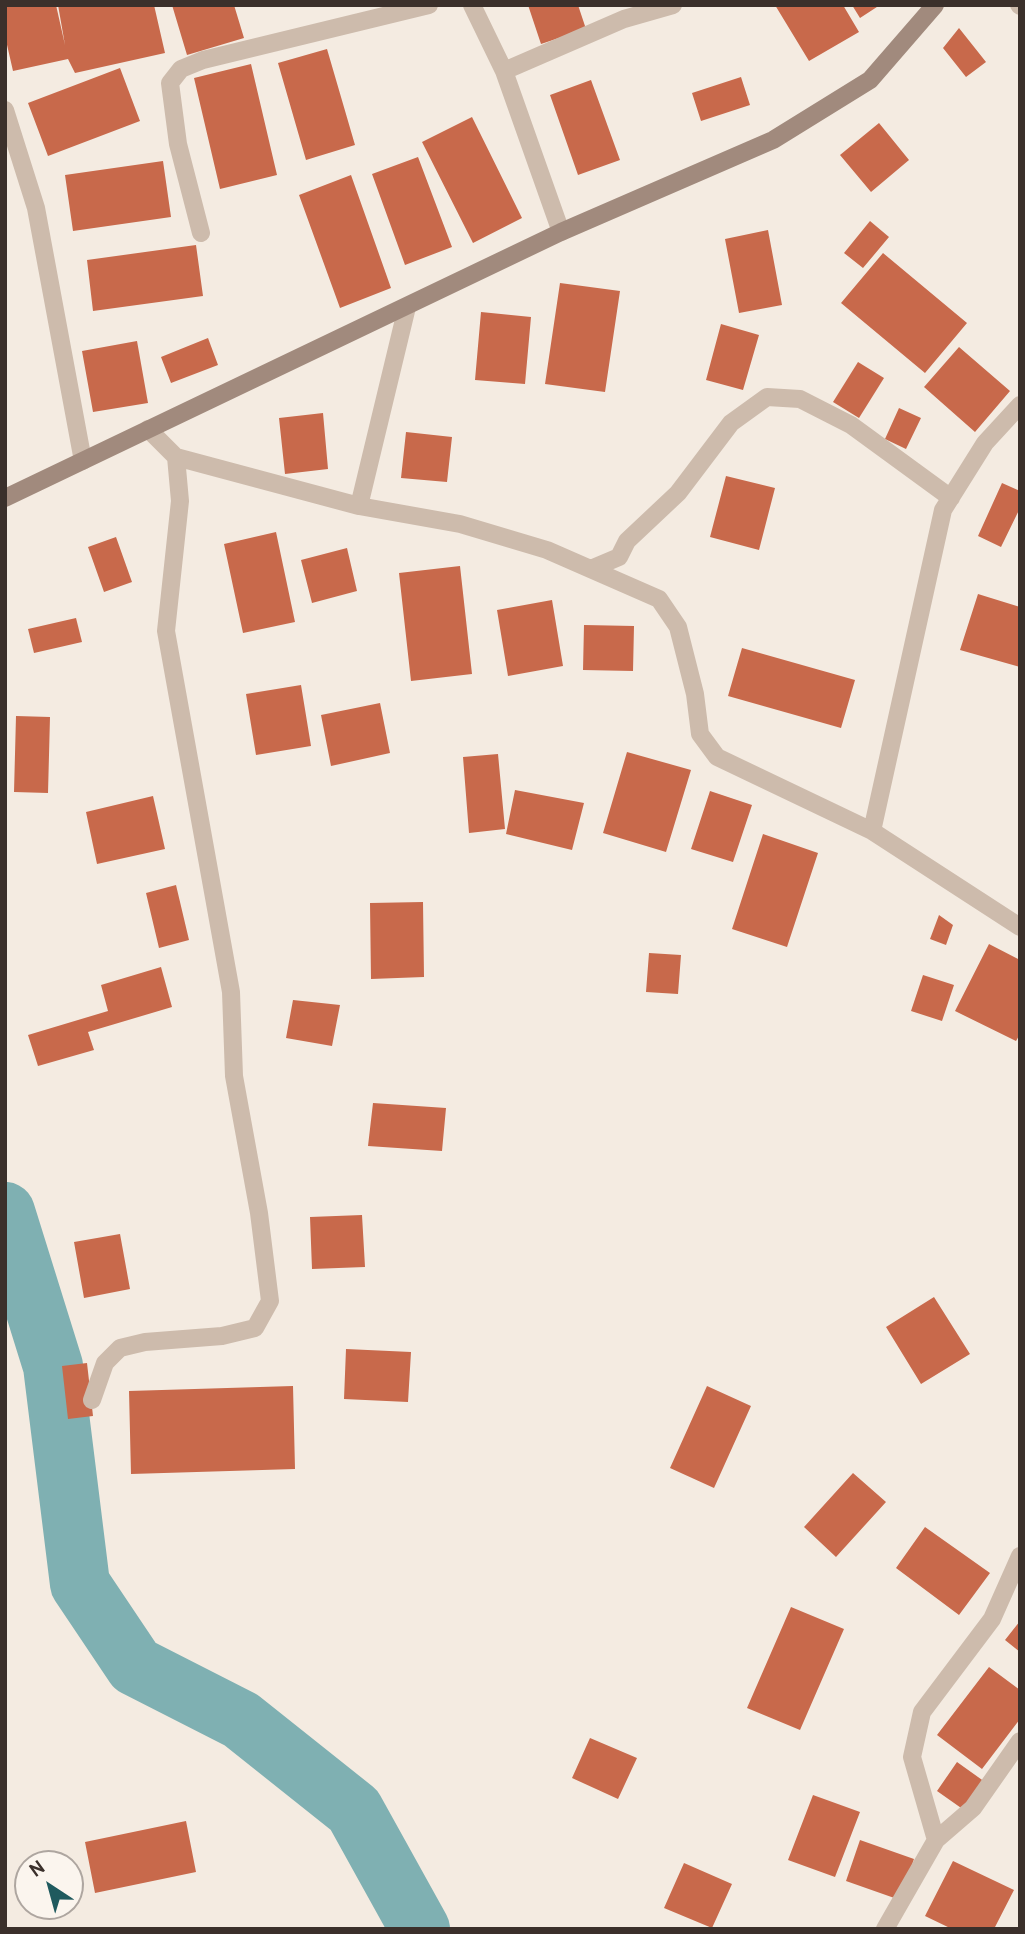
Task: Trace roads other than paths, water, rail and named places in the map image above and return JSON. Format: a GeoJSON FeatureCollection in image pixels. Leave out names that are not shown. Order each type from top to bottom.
{"type":"FeatureCollection","features":[{"type":"Feature","properties":{"kind":"street"},"geometry":{"type":"LineString","coordinates":[[201,233],[178,144],[170,83],[181,69],[203,61],[429,5]]}},
{"type":"Feature","properties":{"kind":"street"},"geometry":{"type":"LineString","coordinates":[[472,5],[504,71],[561,232]]}},
{"type":"Feature","properties":{"kind":"street"},"geometry":{"type":"LineString","coordinates":[[504,71],[624,19],[673,5]]}},
{"type":"Feature","properties":{"kind":"street"},"geometry":{"type":"LineString","coordinates":[[5,498],[561,232],[773,139],[870,80],[935,5]]}},
{"type":"Feature","properties":{"kind":"street"},"geometry":{"type":"LineString","coordinates":[[5,110],[36,208],[83,461]]}},
{"type":"Feature","properties":{"kind":"street"},"geometry":{"type":"LineString","coordinates":[[359,506],[407,307]]}},
{"type":"Feature","properties":{"kind":"street"},"geometry":{"type":"LineString","coordinates":[[593,568],[619,557],[627,541],[678,493],[731,424],[767,397],[800,399],[851,425],[951,498]]}},
{"type":"Feature","properties":{"kind":"street"},"geometry":{"type":"LineString","coordinates":[[872,831],[943,510],[985,443],[1020,405]]}},
{"type":"Feature","properties":{"kind":"street"},"geometry":{"type":"LineString","coordinates":[[148,429],[176,457],[359,506],[460,524],[547,550],[659,599],[678,627],[695,694],[700,734],[717,757],[872,831],[1020,926]]}},
{"type":"Feature","properties":{"kind":"street"},"geometry":{"type":"LineString","coordinates":[[92,1400],[105,1363],[120,1348],[145,1342],[222,1336],[255,1328],[270,1301],[259,1213],[234,1076],[231,992],[166,631],[180,501],[176,457]]}},
{"type":"Feature","properties":{"kind":"street"},"geometry":{"type":"LineString","coordinates":[[936,1840],[912,1757],[922,1712],[992,1619],[1020,1556]]}},
{"type":"Feature","properties":{"kind":"street"},"geometry":{"type":"LineString","coordinates":[[885,1929],[936,1840],[973,1808],[1020,1741]]}},
{"type":"Feature","properties":{"kind":"street"},"geometry":{"type":"LineString","coordinates":[[1004,1765],[1020,1775]]}},
{"type":"Feature","properties":{"kind":"waterway"},"geometry":{"type":"LineString","coordinates":[[5,1212],[53,1366],[80,1584],[135,1666],[241,1720],[354,1810],[420,1929]]}}]}
